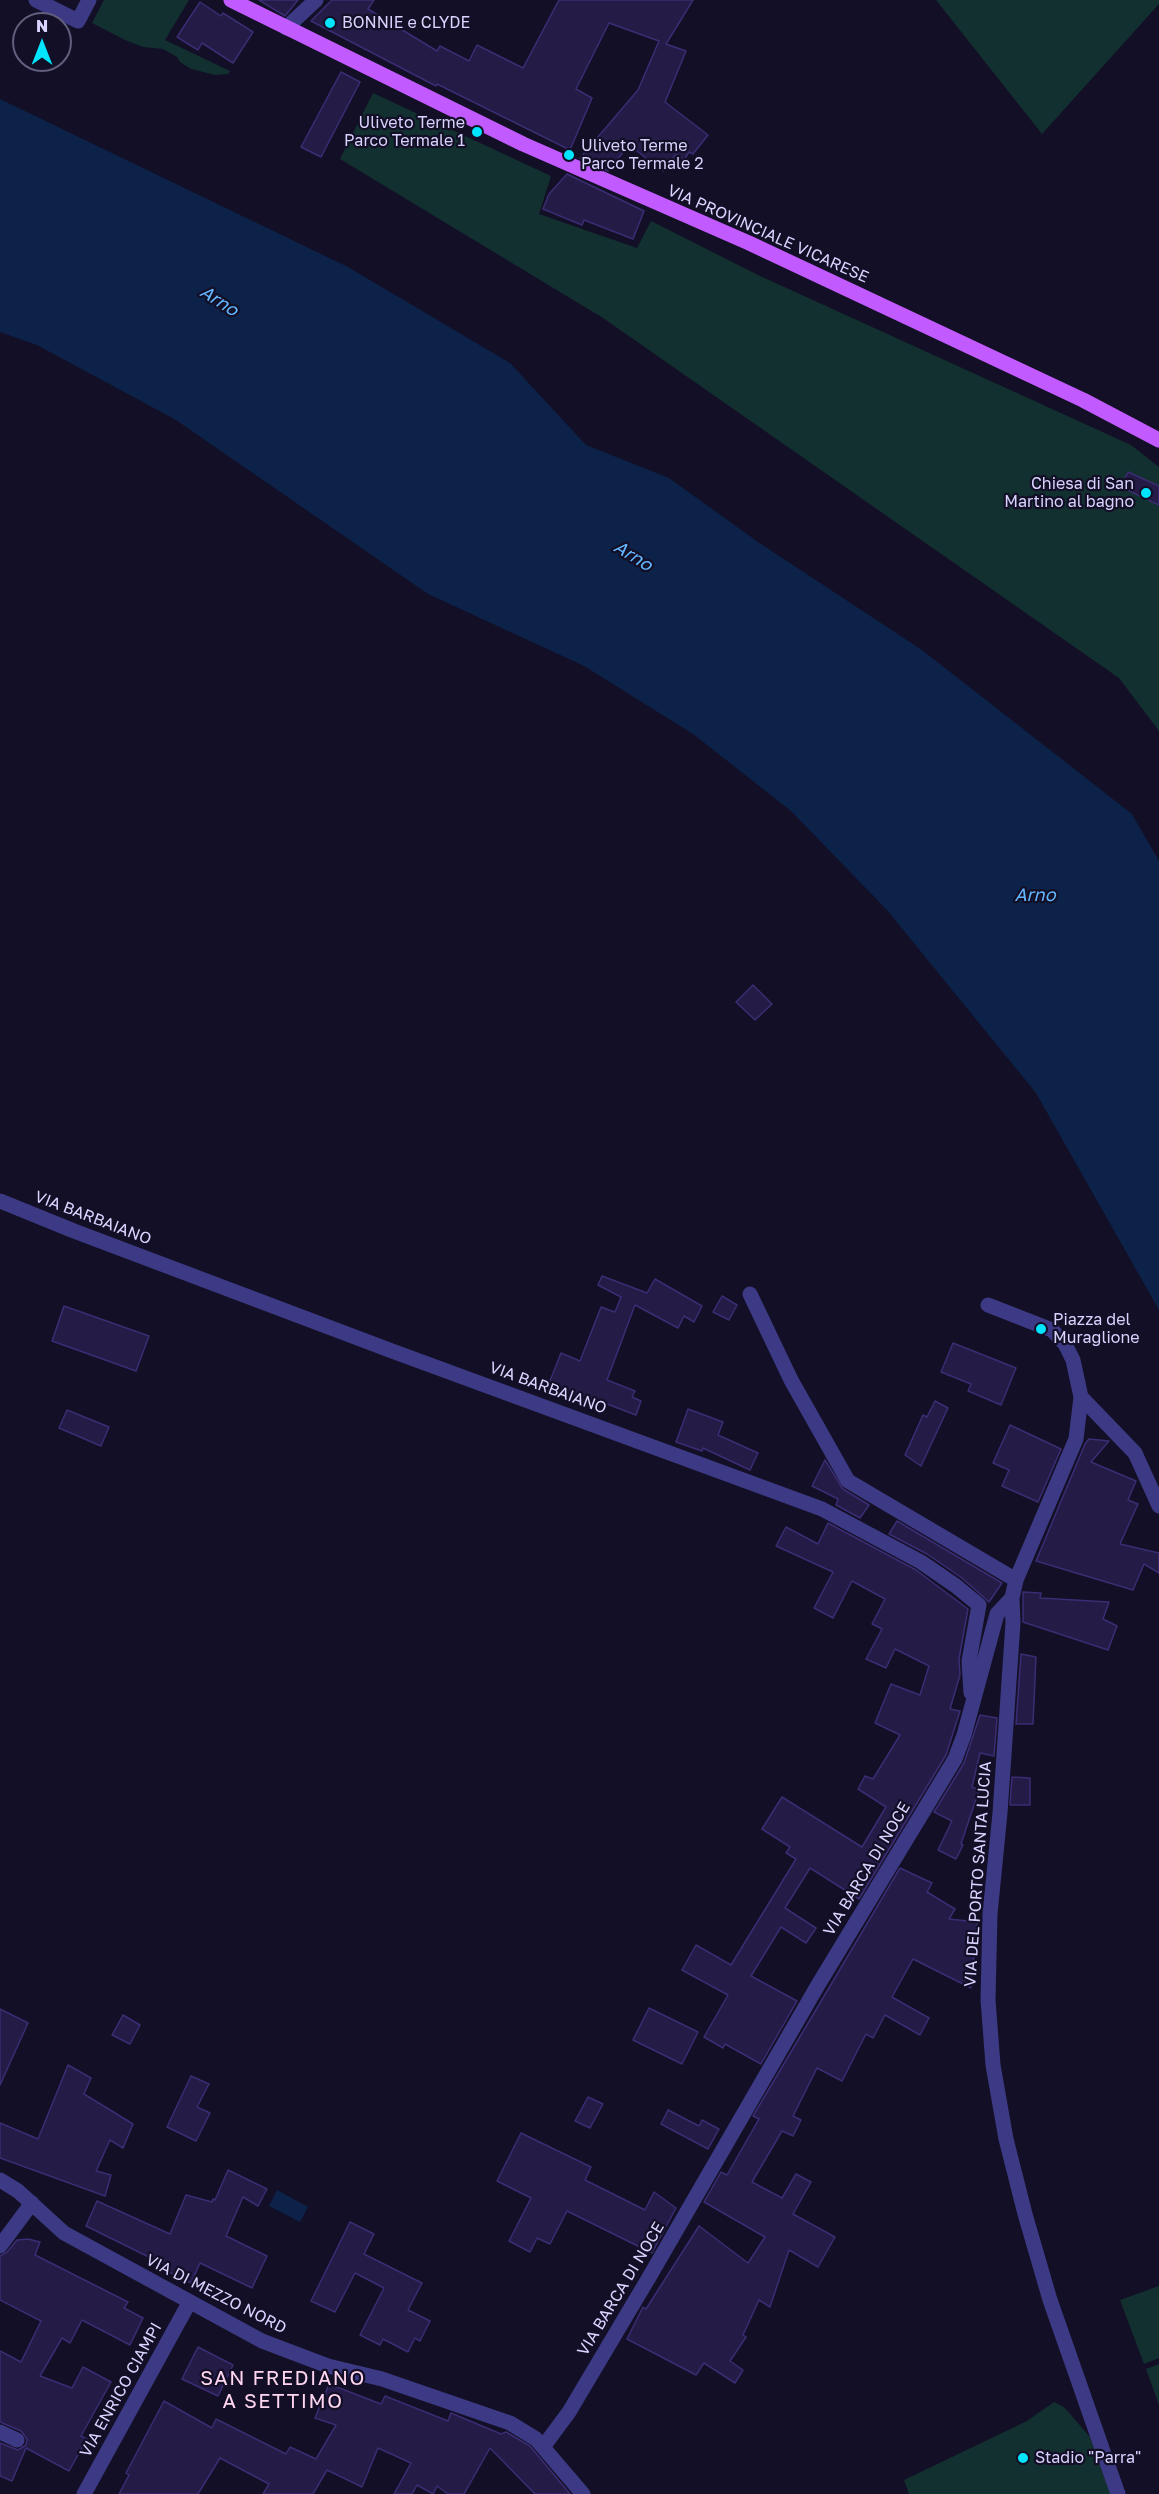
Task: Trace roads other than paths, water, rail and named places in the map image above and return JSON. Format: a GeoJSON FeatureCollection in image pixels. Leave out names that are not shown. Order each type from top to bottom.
{"type":"FeatureCollection","features":[{"type":"Feature","properties":{"kind":"main road","name":"VIA PROVINCIALE VICARESE"},"geometry":{"type":"LineString","coordinates":[[231,0],[523,144],[749,243],[1092,404],[1159,440]]}},
{"type":"Feature","properties":{"kind":"street"},"geometry":{"type":"LineString","coordinates":[[36,0],[78,21],[89,0]]}},
{"type":"Feature","properties":{"kind":"street"},"geometry":{"type":"LineString","coordinates":[[286,28],[316,0]]}},
{"type":"Feature","properties":{"kind":"street","name":"VIA BARBAIANO"},"geometry":{"type":"LineString","coordinates":[[0,1201],[392,1351],[822,1509],[921,1562],[979,1605],[969,1660],[973,1698]]}},
{"type":"Feature","properties":{"kind":"street"},"geometry":{"type":"LineString","coordinates":[[750,1294],[790,1380],[848,1481],[1016,1580]]}},
{"type":"Feature","properties":{"kind":"street"},"geometry":{"type":"LineString","coordinates":[[988,1305],[1052,1330],[1065,1344],[1074,1360],[1081,1397],[1135,1453],[1159,1506]]}},
{"type":"Feature","properties":{"kind":"street","name":"VIA BARCA DI NOCE"},"geometry":{"type":"LineString","coordinates":[[543,2447],[569,2412],[818,1985],[954,1758],[963,1735],[997,1614],[1012,1598],[1016,1580],[1076,1439],[1081,1397]]}},
{"type":"Feature","properties":{"kind":"street","name":"VIA DEL PORTO SANTA LUCIA"},"geometry":{"type":"LineString","coordinates":[[1012,1598],[1000,1813],[990,1914],[988,2000],[993,2065],[1006,2139],[1050,2300],[1118,2494]]}},
{"type":"Feature","properties":{"kind":"street","name":"VIA DI MEZZO NORD"},"geometry":{"type":"LineString","coordinates":[[0,2180],[18,2191],[64,2233],[262,2341],[328,2366],[382,2379],[510,2423],[525,2431],[543,2447],[584,2494]]}},
{"type":"Feature","properties":{"kind":"street"},"geometry":{"type":"LineString","coordinates":[[0,2246],[32,2203]]}},
{"type":"Feature","properties":{"kind":"street","name":"VIA ENRICO CIAMPI"},"geometry":{"type":"LineString","coordinates":[[84,2494],[189,2303]]}},
{"type":"Feature","properties":{"kind":"street"},"geometry":{"type":"LineString","coordinates":[[0,2432],[17,2440]]}},
{"type":"Feature","properties":{"kind":"water","name":"Arno"},"geometry":{"type":"Polygon","coordinates":[[[0,99],[348,267],[510,363],[586,445],[669,478],[758,542],[922,650],[1132,814],[1159,861],[1159,1310],[1036,1093],[887,910],[791,811],[693,734],[584,666],[428,594],[176,420],[37,345],[0,332],[0,99]]]}},
{"type":"Feature","properties":{"kind":"water"},"geometry":{"type":"Polygon","coordinates":[[[277,2190],[308,2207],[300,2222],[269,2206],[277,2190]]]}},
{"type":"Feature","properties":{"kind":"place","name":"BONNIE e CLYDE"},"geometry":{"type":"Point","coordinates":[330,23]}},
{"type":"Feature","properties":{"kind":"place","name":"Uliveto Terme Parco Termale 1"},"geometry":{"type":"Point","coordinates":[477,132]}},
{"type":"Feature","properties":{"kind":"place","name":"Uliveto Terme Parco Termale 2"},"geometry":{"type":"Point","coordinates":[569,155]}},
{"type":"Feature","properties":{"kind":"place","name":"Chiesa di San Martino al bagno"},"geometry":{"type":"Point","coordinates":[1146,493]}},
{"type":"Feature","properties":{"kind":"place","name":"Piazza del Muraglione"},"geometry":{"type":"Point","coordinates":[1041,1329]}},
{"type":"Feature","properties":{"kind":"place","name":"Stadio \"Parra\""},"geometry":{"type":"Point","coordinates":[1023,2458]}},
{"type":"Feature","properties":{"kind":"district","name":"SAN FREDIANO A SETTIMO"},"geometry":{"type":"Point","coordinates":[283,2390]}}]}
